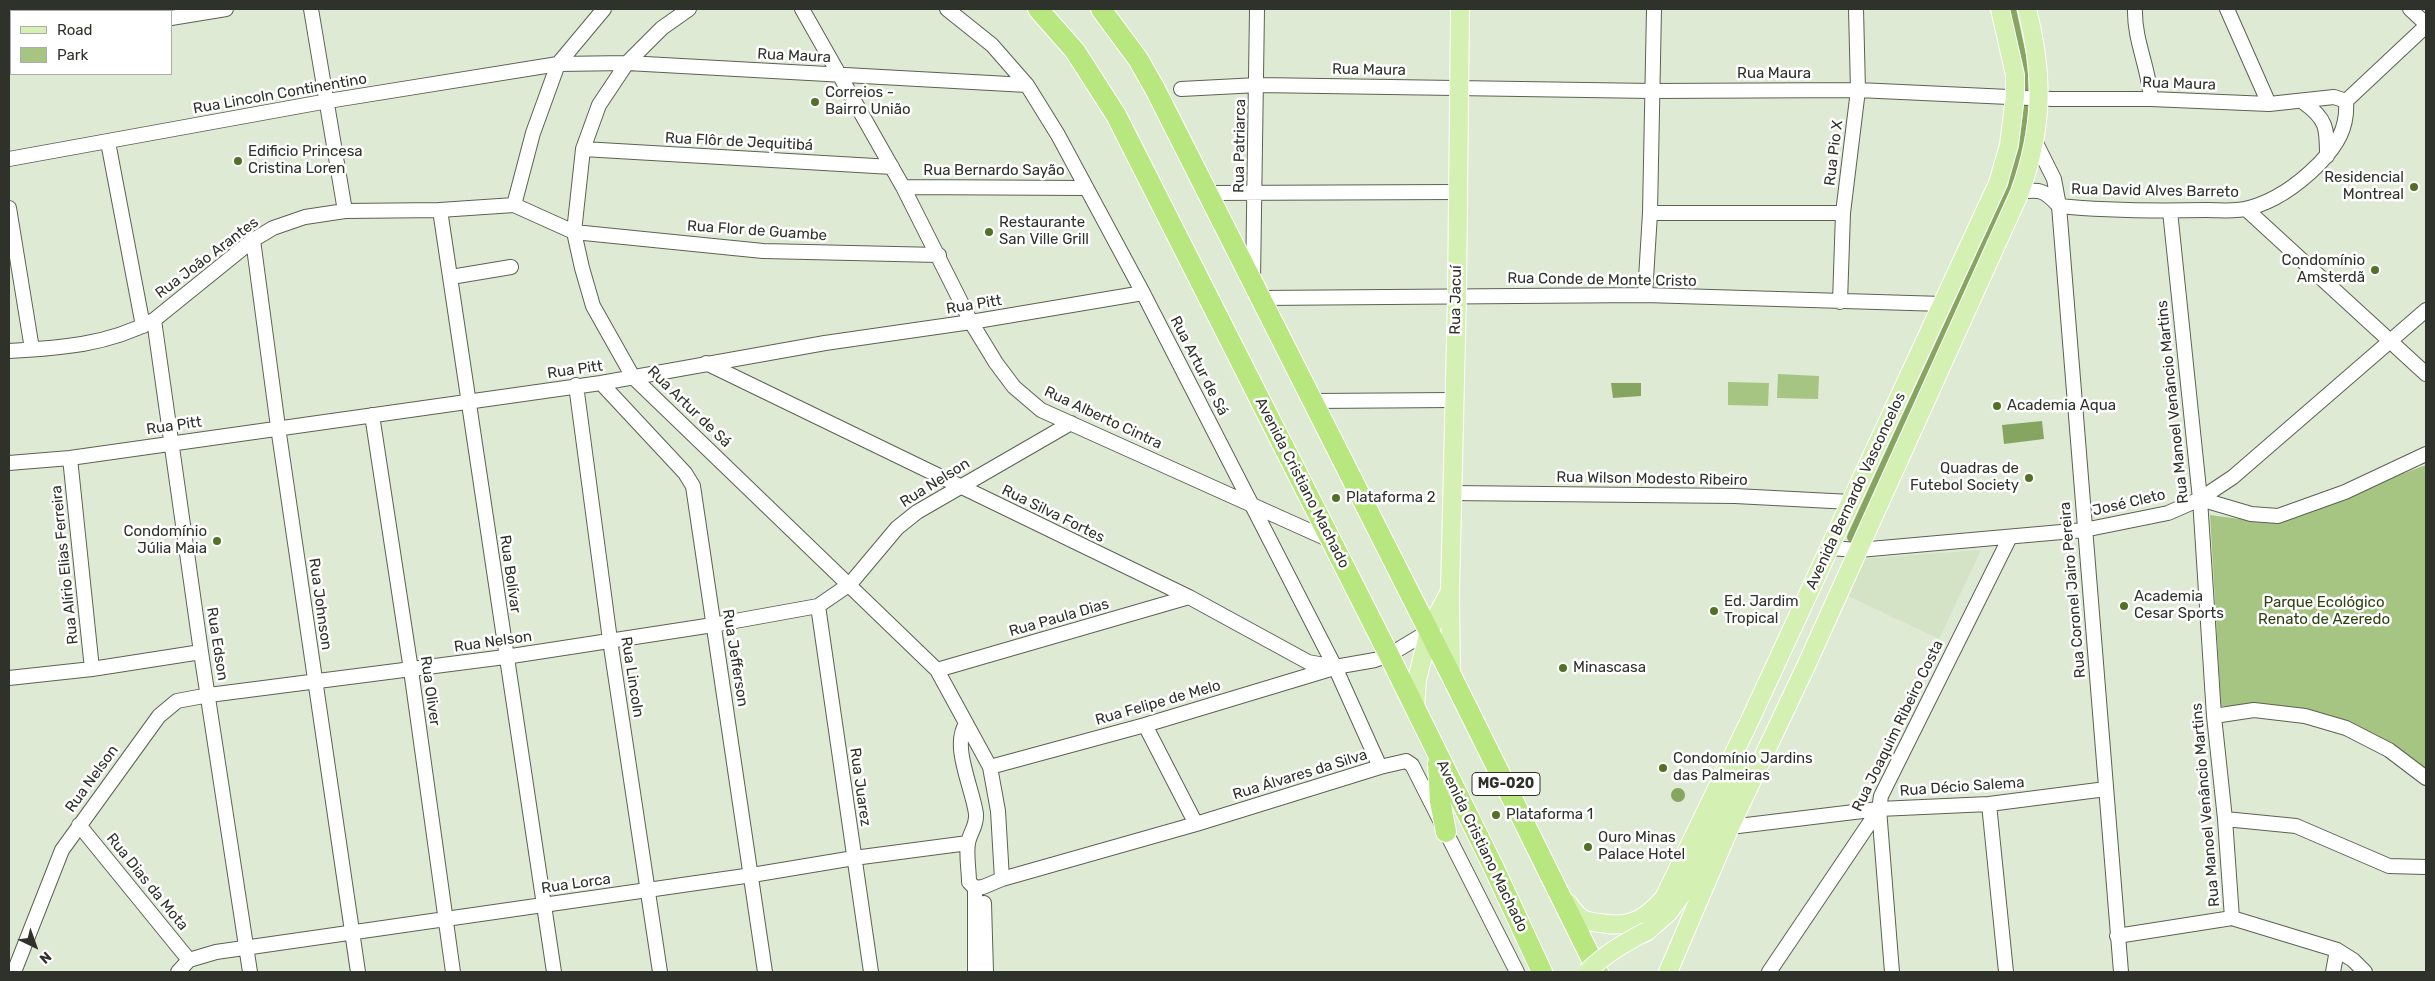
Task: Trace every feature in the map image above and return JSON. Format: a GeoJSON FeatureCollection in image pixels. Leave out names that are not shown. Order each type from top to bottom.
{"type":"FeatureCollection","features":[{"type":"Feature","properties":{"kind":"highway","name":"Avenida Cristiano Machado"},"geometry":{"type":"LineString","coordinates":[[1038,9],[1075,51],[1116,115],[1438,753],[1542,972]]}},
{"type":"Feature","properties":{"kind":"highway"},"geometry":{"type":"LineString","coordinates":[[1101,9],[1138,59],[1208,193],[1451,674]]}},
{"type":"Feature","properties":{"kind":"highway","name":"MG-020"},"geometry":{"type":"LineString","coordinates":[[1451,674],[1598,972]]}},
{"type":"Feature","properties":{"kind":"highway"},"geometry":{"type":"LineString","coordinates":[[1438,753],[1440,801],[1446,832]]}},
{"type":"Feature","properties":{"kind":"main road","name":"Rua Jacuí"},"geometry":{"type":"LineString","coordinates":[[1451,674],[1451,493],[1460,9]]}},
{"type":"Feature","properties":{"kind":"main road","name":"Avenida Bernardo Vasconcelos"},"geometry":{"type":"LineString","coordinates":[[1561,894],[1578,917],[1586,922],[1621,926],[1650,914],[1664,898],[1750,720],[1828,548],[1943,304],[2000,176],[2012,134],[2015,97],[2013,66],[2000,9]]}},
{"type":"Feature","properties":{"kind":"main road","name":"Avenida Bernardo Vasconcelos"},"geometry":{"type":"LineString","coordinates":[[1668,972],[1722,827],[1806,666],[2020,192],[2035,141],[2039,98],[2036,44],[2027,9]]}},
{"type":"Feature","properties":{"kind":"main road","name":"Rua Jacuí"},"geometry":{"type":"LineString","coordinates":[[1415,709],[1417,680],[1429,632],[1450,592]]}},
{"type":"Feature","properties":{"kind":"main road"},"geometry":{"type":"LineString","coordinates":[[1780,654],[1792,663],[1806,666]]}},
{"type":"Feature","properties":{"kind":"main road"},"geometry":{"type":"LineString","coordinates":[[1598,972],[1603,964],[1668,913],[1682,894],[1722,827],[1750,720]]}},
{"type":"Feature","properties":{"kind":"main road"},"geometry":{"type":"LineString","coordinates":[[1587,972],[1619,945],[1647,931]]}},
{"type":"Feature","properties":{"kind":"street"},"geometry":{"type":"LineString","coordinates":[[172,18],[226,9]]}},
{"type":"Feature","properties":{"kind":"street"},"geometry":{"type":"LineString","coordinates":[[311,9],[345,211]]}},
{"type":"Feature","properties":{"kind":"street"},"geometry":{"type":"LineString","coordinates":[[514,205],[533,133],[558,64],[604,9]]}},
{"type":"Feature","properties":{"kind":"street","name":"Rua Artur de Sá"},"geometry":{"type":"LineString","coordinates":[[688,9],[662,28],[627,63],[599,105],[583,149],[574,232],[593,306],[633,377],[938,670],[990,767],[998,812],[1002,879]]}},
{"type":"Feature","properties":{"kind":"street","name":"Rua Alberto Cintra"},"geometry":{"type":"LineString","coordinates":[[802,9],[903,187],[939,255],[971,322],[996,363],[1014,386],[1042,410],[1332,542]]}},
{"type":"Feature","properties":{"kind":"street","name":"Rua Artur de Sá"},"geometry":{"type":"LineString","coordinates":[[947,9],[992,46],[1027,85],[1058,135],[1143,293],[1252,504],[1335,668],[1380,767]]}},
{"type":"Feature","properties":{"kind":"street","name":"Rua Patriarca"},"geometry":{"type":"LineString","coordinates":[[1257,9],[1258,85],[1255,193],[1257,291]]}},
{"type":"Feature","properties":{"kind":"street"},"geometry":{"type":"LineString","coordinates":[[1645,295],[1650,213],[1654,9]]}},
{"type":"Feature","properties":{"kind":"street","name":"Rua Pio X"},"geometry":{"type":"LineString","coordinates":[[1840,302],[1843,213],[1858,90],[1856,9]]}},
{"type":"Feature","properties":{"kind":"street"},"geometry":{"type":"LineString","coordinates":[[2136,9],[2137,35],[2150,80],[2151,99]]}},
{"type":"Feature","properties":{"kind":"street"},"geometry":{"type":"LineString","coordinates":[[2227,9],[2269,104]]}},
{"type":"Feature","properties":{"kind":"street"},"geometry":{"type":"LineString","coordinates":[[2346,100],[2426,25],[2410,9]]}},
{"type":"Feature","properties":{"kind":"street","name":"Rua Maura"},"geometry":{"type":"LineString","coordinates":[[558,64],[627,63],[1027,85]]}},
{"type":"Feature","properties":{"kind":"street","name":"Rua Lincoln Continentino"},"geometry":{"type":"LineString","coordinates":[[9,159],[328,101],[558,64]]}},
{"type":"Feature","properties":{"kind":"street","name":"Rua Maura"},"geometry":{"type":"LineString","coordinates":[[1181,89],[1258,85],[1652,91],[1858,90],[2039,98],[2151,99],[2269,104],[2303,102],[2334,97],[2346,100]]}},
{"type":"Feature","properties":{"kind":"street","name":"Rua David Alves Barreto"},"geometry":{"type":"LineString","coordinates":[[2059,206],[2170,211],[2246,209],[2267,202],[2285,192],[2308,175],[2326,156],[2342,133],[2347,118],[2346,100]]}},
{"type":"Feature","properties":{"kind":"street"},"geometry":{"type":"LineString","coordinates":[[2303,102],[2318,113],[2327,129],[2326,156]]}},
{"type":"Feature","properties":{"kind":"street","name":"Rua Coronel Jairo Pereira"},"geometry":{"type":"LineString","coordinates":[[2035,141],[2054,179],[2059,206],[2121,972]]}},
{"type":"Feature","properties":{"kind":"street","name":"Rua Edson"},"geometry":{"type":"LineString","coordinates":[[108,142],[148,323],[170,443],[250,972]]}},
{"type":"Feature","properties":{"kind":"street","name":"Rua Flôr de Jequitibá"},"geometry":{"type":"LineString","coordinates":[[583,149],[892,167]]}},
{"type":"Feature","properties":{"kind":"street","name":"Rua Bernardo Sayão"},"geometry":{"type":"LineString","coordinates":[[903,187],[1085,188]]}},
{"type":"Feature","properties":{"kind":"street"},"geometry":{"type":"LineString","coordinates":[[2020,192],[2036,189],[2047,193],[2059,206]]}},
{"type":"Feature","properties":{"kind":"street"},"geometry":{"type":"LineString","coordinates":[[1208,193],[1457,192]]}},
{"type":"Feature","properties":{"kind":"street","name":"Rua João Arantes"},"geometry":{"type":"LineString","coordinates":[[9,351],[77,346],[112,338],[148,323],[253,240],[273,228],[305,217],[345,211],[440,210],[514,205],[574,232]]}},
{"type":"Feature","properties":{"kind":"street"},"geometry":{"type":"LineString","coordinates":[[9,208],[32,349]]}},
{"type":"Feature","properties":{"kind":"street"},"geometry":{"type":"LineString","coordinates":[[2246,209],[2426,374]]}},
{"type":"Feature","properties":{"kind":"street","name":"Rua Bolívar"},"geometry":{"type":"LineString","coordinates":[[440,210],[554,972]]}},
{"type":"Feature","properties":{"kind":"street","name":"Rua Manoel Venâncio Martins"},"geometry":{"type":"LineString","coordinates":[[2170,211],[2200,499],[2214,716],[2226,819],[2232,918]]}},
{"type":"Feature","properties":{"kind":"street"},"geometry":{"type":"LineString","coordinates":[[1650,213],[1843,213]]}},
{"type":"Feature","properties":{"kind":"street","name":"Rua Flor de Guambe"},"geometry":{"type":"LineString","coordinates":[[574,232],[763,251],[939,255]]}},
{"type":"Feature","properties":{"kind":"street","name":"Rua Johnson"},"geometry":{"type":"LineString","coordinates":[[253,240],[314,681],[358,972]]}},
{"type":"Feature","properties":{"kind":"street"},"geometry":{"type":"LineString","coordinates":[[451,277],[511,267]]}},
{"type":"Feature","properties":{"kind":"street","name":"Rua Conde de Monte Cristo"},"geometry":{"type":"LineString","coordinates":[[1257,291],[1456,296],[1645,295],[1943,304]]}},
{"type":"Feature","properties":{"kind":"street","name":"Rua Pitt"},"geometry":{"type":"LineString","coordinates":[[9,463],[70,458],[278,427],[601,383],[825,342],[971,322],[1143,293]]}},
{"type":"Feature","properties":{"kind":"street","name":"José Cleto"},"geometry":{"type":"LineString","coordinates":[[1828,548],[1859,550],[2084,530],[2168,513],[2200,499],[2233,477],[2426,310]]}},
{"type":"Feature","properties":{"kind":"street","name":"Rua Silva Fortes"},"geometry":{"type":"LineString","coordinates":[[706,363],[1189,597],[1308,662],[1335,668],[1389,656]]}},
{"type":"Feature","properties":{"kind":"street","name":"Rua Jefferson"},"geometry":{"type":"LineString","coordinates":[[601,383],[685,473],[693,486],[765,972]]}},
{"type":"Feature","properties":{"kind":"street","name":"Rua Lincoln"},"geometry":{"type":"LineString","coordinates":[[576,385],[610,640],[660,972]]}},
{"type":"Feature","properties":{"kind":"street"},"geometry":{"type":"LineString","coordinates":[[1313,401],[1453,400]]}},
{"type":"Feature","properties":{"kind":"street","name":"Rua Oliver"},"geometry":{"type":"LineString","coordinates":[[372,415],[411,670],[453,972]]}},
{"type":"Feature","properties":{"kind":"street","name":"Rua Nelson"},"geometry":{"type":"LineString","coordinates":[[14,972],[62,850],[159,716],[177,702],[209,695],[506,657],[713,625],[818,606],[850,584],[897,528],[917,512],[1070,423]]}},
{"type":"Feature","properties":{"kind":"street"},"geometry":{"type":"LineString","coordinates":[[2200,499],[2251,514],[2278,516],[2345,492],[2426,454]]}},
{"type":"Feature","properties":{"kind":"street","name":"Rua Alírio Elias Ferreira"},"geometry":{"type":"LineString","coordinates":[[70,458],[92,670]]}},
{"type":"Feature","properties":{"kind":"street","name":"Rua Wilson Modesto Ribeiro"},"geometry":{"type":"LineString","coordinates":[[1451,493],[1734,496],[1851,502]]}},
{"type":"Feature","properties":{"kind":"street","name":"Rua Joaquim Ribeiro Costa"},"geometry":{"type":"LineString","coordinates":[[1769,972],[1879,809],[1881,796],[2010,536]]}},
{"type":"Feature","properties":{"kind":"street","name":"Rua Paula Dias"},"geometry":{"type":"LineString","coordinates":[[938,670],[1189,597]]}},
{"type":"Feature","properties":{"kind":"street","name":"Rua Juarez"},"geometry":{"type":"LineString","coordinates":[[818,606],[872,972]]}},
{"type":"Feature","properties":{"kind":"street"},"geometry":{"type":"LineString","coordinates":[[1389,656],[1429,632]]}},
{"type":"Feature","properties":{"kind":"street"},"geometry":{"type":"LineString","coordinates":[[9,678],[92,670],[201,652]]}},
{"type":"Feature","properties":{"kind":"street","name":"Rua Felipe de Melo"},"geometry":{"type":"LineString","coordinates":[[990,767],[1145,725],[1335,668]]}},
{"type":"Feature","properties":{"kind":"street"},"geometry":{"type":"LineString","coordinates":[[2214,716],[2254,710],[2304,716],[2346,728],[2388,750],[2426,778]]}},
{"type":"Feature","properties":{"kind":"street"},"geometry":{"type":"LineString","coordinates":[[966,724],[961,736],[962,752],[976,815],[975,827],[968,843],[969,882],[979,888]]}},
{"type":"Feature","properties":{"kind":"street"},"geometry":{"type":"LineString","coordinates":[[1145,725],[1196,824]]}},
{"type":"Feature","properties":{"kind":"street","name":"Rua Álvares da Silva"},"geometry":{"type":"LineString","coordinates":[[979,888],[1002,879],[1196,824],[1380,767],[1406,762],[1412,766],[1517,972]]}},
{"type":"Feature","properties":{"kind":"street","name":"Rua Décio Salema"},"geometry":{"type":"LineString","coordinates":[[1722,827],[1879,809],[1989,804],[2106,789]]}},
{"type":"Feature","properties":{"kind":"street"},"geometry":{"type":"LineString","coordinates":[[1989,804],[2006,972]]}},
{"type":"Feature","properties":{"kind":"street"},"geometry":{"type":"LineString","coordinates":[[1879,809],[1892,972]]}},
{"type":"Feature","properties":{"kind":"street"},"geometry":{"type":"LineString","coordinates":[[2226,819],[2296,826],[2389,866],[2426,867]]}},
{"type":"Feature","properties":{"kind":"street","name":"Rua Dias da Mota"},"geometry":{"type":"LineString","coordinates":[[79,825],[187,966]]}},
{"type":"Feature","properties":{"kind":"street","name":"Rua Lorca"},"geometry":{"type":"LineString","coordinates":[[187,966],[202,955],[752,875],[854,858],[968,843]]}},
{"type":"Feature","properties":{"kind":"street"},"geometry":{"type":"LineString","coordinates":[[975,972],[979,888]]}},
{"type":"Feature","properties":{"kind":"street"},"geometry":{"type":"LineString","coordinates":[[979,888],[986,972]]}},
{"type":"Feature","properties":{"kind":"street"},"geometry":{"type":"LineString","coordinates":[[2117,936],[2232,918],[2337,950],[2352,966],[2365,972]]}},
{"type":"Feature","properties":{"kind":"street"},"geometry":{"type":"LineString","coordinates":[[2333,972],[2337,950]]}},
{"type":"Feature","properties":{"kind":"street"},"geometry":{"type":"LineString","coordinates":[[178,972],[187,966]]}},
{"type":"Feature","properties":{"kind":"shaded area"},"geometry":{"type":"Polygon","coordinates":[[[1611,383],[1641,383],[1641,396],[1613,398],[1611,383]]]}},
{"type":"Feature","properties":{"kind":"shaded area"},"geometry":{"type":"Polygon","coordinates":[[[2042,421],[2044,439],[2004,444],[2002,425],[2042,421]]]}},
{"type":"Feature","properties":{"kind":"shaded area"},"geometry":{"type":"Polygon","coordinates":[[[1981,550],[1939,639],[1846,595],[1864,559],[1981,550]]]}},
{"type":"Feature","properties":{"kind":"shaded area"},"geometry":{"type":"Polygon","coordinates":[[[1675,788],[1681,788],[1685,795],[1681,802],[1675,802],[1671,798],[1671,792],[1675,788]]]}},
{"type":"Feature","properties":{"kind":"green space"},"geometry":{"type":"Polygon","coordinates":[[[1778,374],[1819,376],[1818,399],[1777,398],[1778,374]]]}},
{"type":"Feature","properties":{"kind":"green space"},"geometry":{"type":"Polygon","coordinates":[[[1728,382],[1769,383],[1768,406],[1728,405],[1728,382]]]}},
{"type":"Feature","properties":{"kind":"green space","name":"Parque Ecológico Renato de Azeredo"},"geometry":{"type":"Polygon","coordinates":[[[2426,465],[2426,774],[2388,748],[2253,707],[2221,706],[2210,515],[2271,523],[2426,465]]]}},
{"type":"Feature","properties":{"kind":"waterway"},"geometry":{"type":"LineString","coordinates":[[1852,537],[2013,186],[2025,115],[2027,83],[2011,9]]}},
{"type":"Feature","properties":{"kind":"place","name":"Correios - Bairro União"},"geometry":{"type":"Point","coordinates":[815,102]}},
{"type":"Feature","properties":{"kind":"place","name":"Edificio Princesa Cristina Loren"},"geometry":{"type":"Point","coordinates":[238,161]}},
{"type":"Feature","properties":{"kind":"place","name":"Residencial Montreal"},"geometry":{"type":"Point","coordinates":[2414,187]}},
{"type":"Feature","properties":{"kind":"place","name":"Restaurante San Ville Grill"},"geometry":{"type":"Point","coordinates":[989,232]}},
{"type":"Feature","properties":{"kind":"place","name":"Condomínio Amsterdã"},"geometry":{"type":"Point","coordinates":[2375,270]}},
{"type":"Feature","properties":{"kind":"place","name":"Academia Aqua"},"geometry":{"type":"Point","coordinates":[1997,406]}},
{"type":"Feature","properties":{"kind":"place","name":"Quadras de Futebol Society"},"geometry":{"type":"Point","coordinates":[2029,478]}},
{"type":"Feature","properties":{"kind":"place","name":"Plataforma 2"},"geometry":{"type":"Point","coordinates":[1336,498]}},
{"type":"Feature","properties":{"kind":"place","name":"Condomínio Júlia Maia"},"geometry":{"type":"Point","coordinates":[217,541]}},
{"type":"Feature","properties":{"kind":"place","name":"Academia Cesar Sports"},"geometry":{"type":"Point","coordinates":[2124,606]}},
{"type":"Feature","properties":{"kind":"place","name":"Ed. Jardim Tropical"},"geometry":{"type":"Point","coordinates":[1714,611]}},
{"type":"Feature","properties":{"kind":"place","name":"Minascasa"},"geometry":{"type":"Point","coordinates":[1563,668]}},
{"type":"Feature","properties":{"kind":"place","name":"Condomínio Jardins das Palmeiras"},"geometry":{"type":"Point","coordinates":[1663,768]}},
{"type":"Feature","properties":{"kind":"place","name":"Plataforma 1"},"geometry":{"type":"Point","coordinates":[1496,815]}},
{"type":"Feature","properties":{"kind":"place","name":"Ouro Minas Palace Hotel"},"geometry":{"type":"Point","coordinates":[1588,847]}}]}
